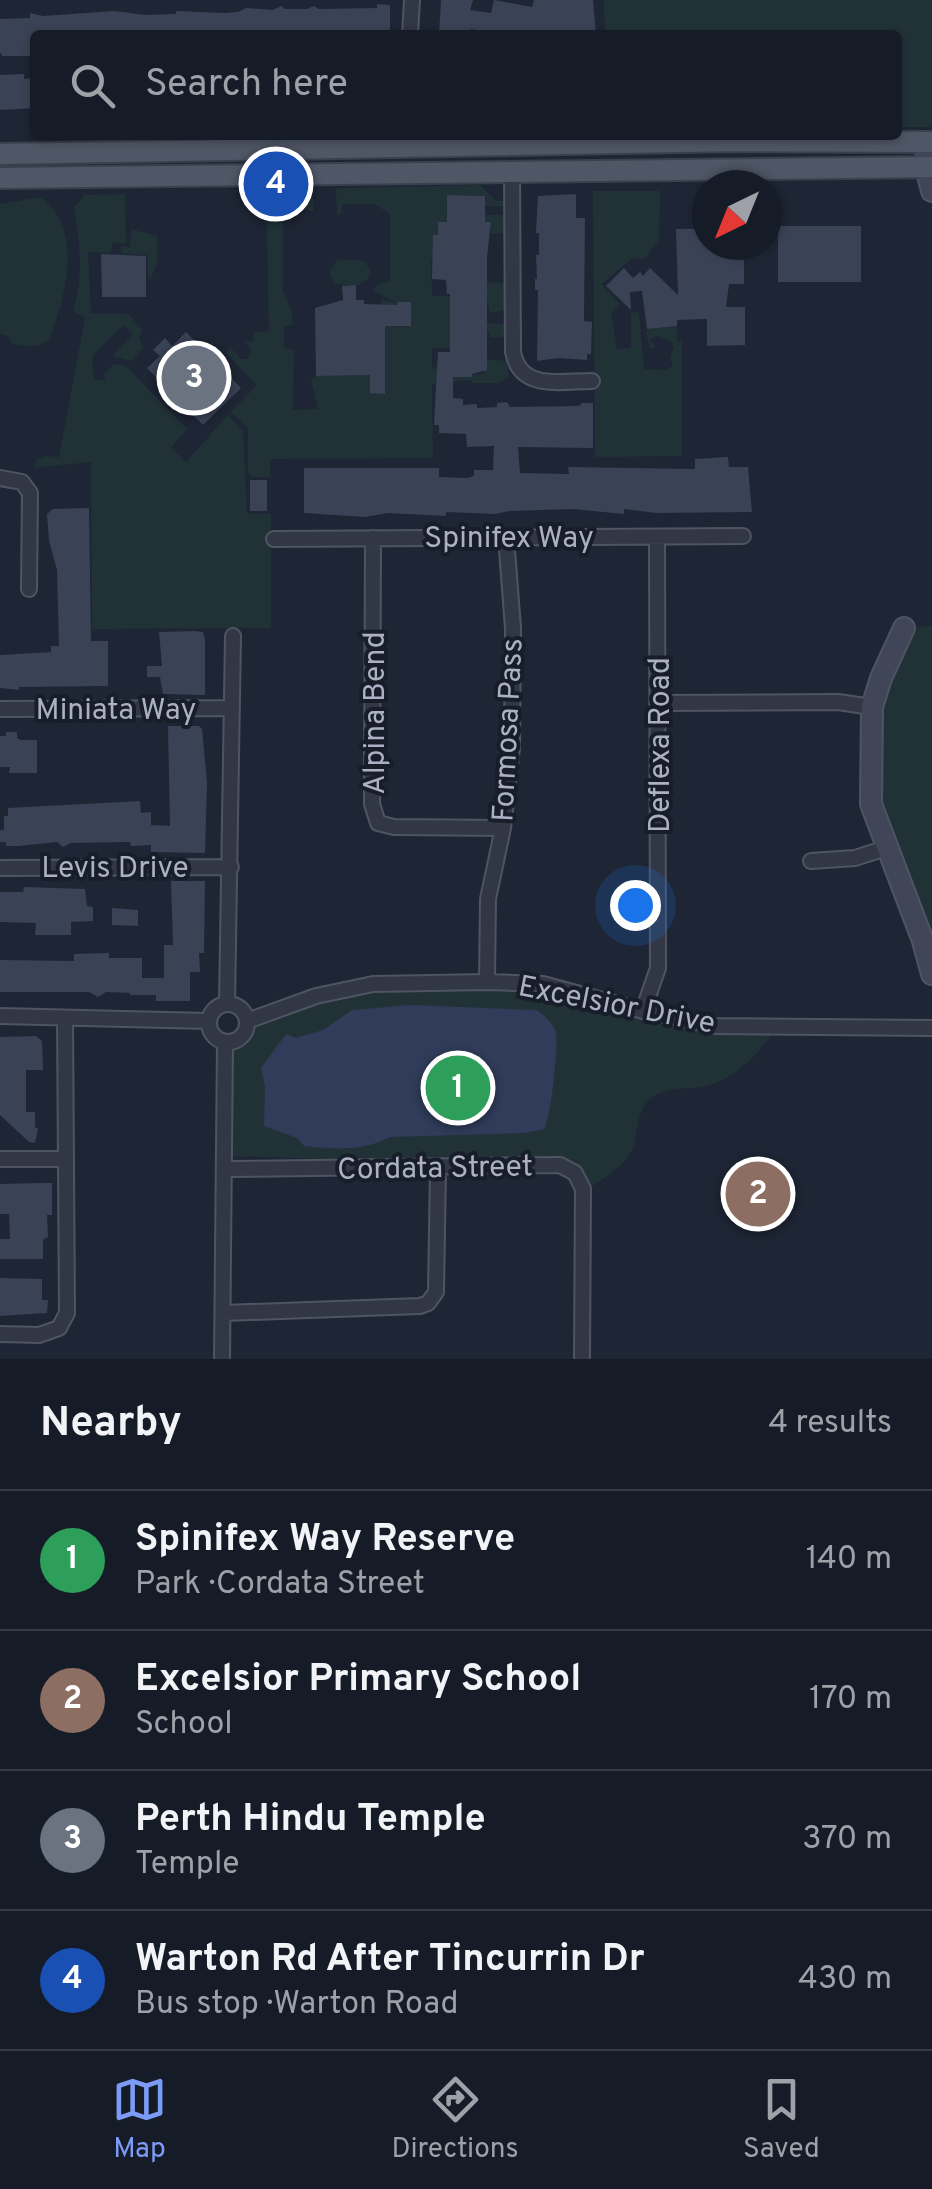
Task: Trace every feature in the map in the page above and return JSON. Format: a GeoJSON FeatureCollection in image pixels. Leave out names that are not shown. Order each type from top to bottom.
{"type":"FeatureCollection","features":[{"type":"Feature","properties":{"kind":"main road"},"geometry":{"type":"LineString","coordinates":[[0,154],[399,140],[616,144],[736,140],[930,142]]}},
{"type":"Feature","properties":{"kind":"main road"},"geometry":{"type":"LineString","coordinates":[[616,144],[672,150],[688,169]]}},
{"type":"Feature","properties":{"kind":"main road"},"geometry":{"type":"LineString","coordinates":[[0,178],[929,167]]}},
{"type":"Feature","properties":{"kind":"street"},"geometry":{"type":"LineString","coordinates":[[410,30],[412,0]]}},
{"type":"Feature","properties":{"kind":"street"},"geometry":{"type":"LineString","coordinates":[[397,172],[399,140]]}},
{"type":"Feature","properties":{"kind":"street"},"geometry":{"type":"LineString","coordinates":[[422,140],[423,171]]}},
{"type":"Feature","properties":{"kind":"street"},"geometry":{"type":"LineString","coordinates":[[930,142],[932,191]]}},
{"type":"Feature","properties":{"kind":"street"},"geometry":{"type":"LineString","coordinates":[[512,170],[513,352],[517,367],[530,379],[540,381],[592,381]]}},
{"type":"Feature","properties":{"kind":"street"},"geometry":{"type":"LineString","coordinates":[[0,478],[22,482],[30,493],[30,589]]}},
{"type":"Feature","properties":{"kind":"street","name":"Deflexa Road"},"geometry":{"type":"LineString","coordinates":[[643,1011],[658,968],[657,536]]}},
{"type":"Feature","properties":{"kind":"street","name":"Spinifex Way"},"geometry":{"type":"LineString","coordinates":[[274,538],[743,536]]}},
{"type":"Feature","properties":{"kind":"street","name":"Formosa Pass"},"geometry":{"type":"LineString","coordinates":[[487,982],[488,899],[503,828],[512,748],[512,628],[506,537]]}},
{"type":"Feature","properties":{"kind":"street","name":"Alpina Bend"},"geometry":{"type":"LineString","coordinates":[[373,538],[372,804],[378,822],[394,826],[503,828]]}},
{"type":"Feature","properties":{"kind":"street"},"geometry":{"type":"LineString","coordinates":[[904,628],[872,707],[871,804],[932,974]]}},
{"type":"Feature","properties":{"kind":"street"},"geometry":{"type":"LineString","coordinates":[[227,1004],[232,636]]}},
{"type":"Feature","properties":{"kind":"street"},"geometry":{"type":"LineString","coordinates":[[659,703],[838,702],[872,707]]}},
{"type":"Feature","properties":{"kind":"street","name":"Miniata Way"},"geometry":{"type":"LineString","coordinates":[[0,709],[232,708]]}},
{"type":"Feature","properties":{"kind":"street"},"geometry":{"type":"LineString","coordinates":[[811,861],[855,858],[886,848]]}},
{"type":"Feature","properties":{"kind":"street","name":"Levis Drive"},"geometry":{"type":"LineString","coordinates":[[0,868],[231,866]]}},
{"type":"Feature","properties":{"kind":"street","name":"Excelsior Drive"},"geometry":{"type":"LineString","coordinates":[[247,1020],[316,996],[373,984],[487,982],[542,984],[716,1026],[932,1028]]}},
{"type":"Feature","properties":{"kind":"street"},"geometry":{"type":"LineString","coordinates":[[227,1004],[240,1008],[247,1020],[240,1038],[226,1042],[214,1036],[208,1022],[214,1009],[227,1004]]}},
{"type":"Feature","properties":{"kind":"street"},"geometry":{"type":"LineString","coordinates":[[0,1016],[208,1022]]}},
{"type":"Feature","properties":{"kind":"street"},"geometry":{"type":"LineString","coordinates":[[0,1334],[39,1335],[59,1328],[67,1313],[64,1018]]}},
{"type":"Feature","properties":{"kind":"street"},"geometry":{"type":"LineString","coordinates":[[222,1359],[226,1042]]}},
{"type":"Feature","properties":{"kind":"street"},"geometry":{"type":"LineString","coordinates":[[0,1160],[66,1159]]}},
{"type":"Feature","properties":{"kind":"street","name":"Cordata Street"},"geometry":{"type":"LineString","coordinates":[[225,1169],[560,1165],[575,1173],[582,1190],[582,1359]]}},
{"type":"Feature","properties":{"kind":"street"},"geometry":{"type":"LineString","coordinates":[[224,1313],[428,1303],[436,1292],[438,1168]]}},
{"type":"Feature","properties":{"kind":"shaded area"},"geometry":{"type":"Polygon","coordinates":[[[604,0],[932,0],[932,127],[902,127],[902,30],[605,30],[604,0]]]}},
{"type":"Feature","properties":{"kind":"shaded area"},"geometry":{"type":"Polygon","coordinates":[[[480,185],[496,201],[505,201],[505,206],[485,206],[486,196],[447,195],[485,215],[501,215],[506,219],[505,233],[491,234],[490,222],[439,222],[438,235],[433,235],[438,260],[431,261],[432,296],[476,296],[483,282],[507,283],[506,310],[490,313],[487,299],[450,300],[450,321],[506,324],[507,336],[491,338],[485,325],[459,348],[432,348],[432,369],[438,366],[456,374],[473,375],[484,373],[484,359],[507,361],[509,377],[499,383],[471,380],[432,384],[433,458],[270,459],[270,477],[252,477],[248,472],[248,428],[231,412],[257,385],[226,353],[231,348],[241,359],[248,359],[251,350],[245,342],[254,342],[254,333],[269,331],[266,193],[308,192],[314,200],[313,213],[290,210],[283,216],[283,291],[293,325],[284,326],[284,348],[294,350],[293,410],[318,409],[311,380],[316,376],[370,375],[370,393],[384,393],[381,299],[396,303],[395,327],[411,326],[411,303],[397,303],[373,290],[381,282],[390,282],[390,214],[374,204],[343,204],[341,214],[337,215],[336,188],[480,185]]]}},
{"type":"Feature","properties":{"kind":"shaded area"},"geometry":{"type":"Polygon","coordinates":[[[593,191],[660,191],[659,240],[644,259],[633,258],[601,284],[620,304],[611,313],[617,349],[631,348],[631,313],[639,312],[644,369],[664,370],[673,366],[671,342],[657,336],[650,340],[655,348],[650,348],[646,332],[677,326],[677,341],[682,342],[682,456],[595,457],[593,191]]]}},
{"type":"Feature","properties":{"kind":"shaded area"},"geometry":{"type":"Polygon","coordinates":[[[125,194],[126,243],[113,243],[110,253],[88,252],[91,313],[128,314],[142,329],[139,338],[143,348],[131,361],[112,356],[133,334],[124,325],[92,356],[94,380],[105,380],[104,373],[114,364],[126,366],[187,429],[171,448],[186,462],[228,415],[243,430],[247,514],[271,514],[271,628],[92,629],[91,462],[35,468],[36,459],[59,457],[85,318],[73,311],[80,259],[74,207],[85,195],[125,194]]]}},
{"type":"Feature","properties":{"kind":"shaded area"},"geometry":{"type":"Polygon","coordinates":[[[41,197],[63,227],[67,244],[66,282],[50,337],[38,345],[13,344],[8,336],[0,334],[0,204],[41,197]]]}},
{"type":"Feature","properties":{"kind":"shaded area"},"geometry":{"type":"Polygon","coordinates":[[[131,229],[157,236],[157,263],[151,278],[147,255],[121,253],[121,246],[130,247],[131,229]]]}},
{"type":"Feature","properties":{"kind":"shaded area"},"geometry":{"type":"Polygon","coordinates":[[[338,259],[364,261],[371,271],[369,278],[357,286],[334,284],[329,271],[338,259]]]}},
{"type":"Feature","properties":{"kind":"shaded area"},"geometry":{"type":"Polygon","coordinates":[[[932,626],[932,931],[882,806],[880,774],[881,714],[892,679],[918,627],[932,626]]]}},
{"type":"Feature","properties":{"kind":"shaded area"},"geometry":{"type":"Polygon","coordinates":[[[372,987],[547,988],[582,1008],[617,1016],[771,1036],[728,1077],[710,1085],[663,1092],[649,1100],[640,1115],[627,1158],[589,1188],[578,1167],[568,1159],[396,1161],[227,1156],[228,1056],[262,1018],[372,987]]]}},
{"type":"Feature","properties":{"kind":"water"},"geometry":{"type":"Polygon","coordinates":[[[410,1005],[536,1010],[546,1017],[555,1030],[556,1042],[544,1129],[390,1137],[369,1145],[338,1148],[304,1146],[297,1138],[264,1126],[265,1086],[261,1068],[286,1034],[296,1038],[323,1030],[352,1010],[410,1005]]]}},
{"type":"Feature","properties":{"kind":"building"},"geometry":{"type":"Polygon","coordinates":[[[441,0],[473,0],[470,10],[491,13],[494,0],[532,7],[534,0],[593,0],[596,30],[439,30],[441,0]]]}},
{"type":"Feature","properties":{"kind":"building"},"geometry":{"type":"Polygon","coordinates":[[[377,4],[390,5],[390,30],[30,30],[30,56],[2,56],[0,52],[0,19],[30,18],[30,13],[43,16],[115,11],[146,15],[176,11],[224,13],[246,8],[273,10],[281,6],[377,8],[377,4]]]}},
{"type":"Feature","properties":{"kind":"building"},"geometry":{"type":"Polygon","coordinates":[[[24,74],[24,79],[30,78],[30,108],[0,110],[0,75],[24,74]]]}},
{"type":"Feature","properties":{"kind":"building"},"geometry":{"type":"Polygon","coordinates":[[[576,194],[576,218],[585,218],[584,321],[592,322],[591,354],[587,354],[587,360],[537,361],[538,196],[576,194]]]}},
{"type":"Feature","properties":{"kind":"building"},"geometry":{"type":"Polygon","coordinates":[[[447,195],[485,196],[485,222],[491,222],[487,257],[487,370],[472,377],[453,377],[453,398],[463,399],[463,405],[477,404],[477,408],[507,402],[510,407],[593,403],[593,448],[518,447],[520,473],[569,474],[568,467],[695,469],[695,459],[728,457],[729,467],[748,467],[752,512],[656,513],[624,509],[624,514],[573,509],[495,514],[446,512],[446,516],[388,513],[365,517],[304,513],[304,468],[439,468],[439,477],[467,478],[474,476],[474,470],[493,470],[494,446],[467,447],[466,434],[439,433],[439,425],[434,425],[438,352],[450,352],[450,294],[446,280],[432,279],[433,235],[438,235],[438,222],[447,222],[447,195]]]}},
{"type":"Feature","properties":{"kind":"building"},"geometry":{"type":"Polygon","coordinates":[[[782,226],[861,226],[861,282],[778,282],[782,226]]]}},
{"type":"Feature","properties":{"kind":"building"},"geometry":{"type":"Polygon","coordinates":[[[676,229],[692,229],[692,260],[744,260],[744,284],[729,284],[726,307],[745,307],[745,345],[707,346],[707,319],[677,320],[677,326],[647,329],[642,291],[630,292],[631,310],[606,286],[624,268],[633,278],[640,272],[643,276],[650,268],[678,295],[676,229]]]}},
{"type":"Feature","properties":{"kind":"building"},"geometry":{"type":"Polygon","coordinates":[[[101,254],[146,256],[146,297],[102,297],[101,254]]]}},
{"type":"Feature","properties":{"kind":"building"},"geometry":{"type":"Polygon","coordinates":[[[356,285],[356,300],[364,300],[364,304],[411,302],[411,326],[385,326],[385,394],[370,393],[370,375],[316,376],[315,308],[343,300],[342,286],[356,285]]]}},
{"type":"Feature","properties":{"kind":"building"},"geometry":{"type":"Polygon","coordinates":[[[186,332],[241,388],[203,425],[147,368],[160,356],[153,350],[165,338],[172,346],[186,332]]]}},
{"type":"Feature","properties":{"kind":"building"},"geometry":{"type":"Polygon","coordinates":[[[250,480],[267,480],[267,511],[250,511],[250,480]]]}},
{"type":"Feature","properties":{"kind":"building"},"geometry":{"type":"Polygon","coordinates":[[[89,508],[91,641],[108,641],[108,686],[0,688],[0,655],[51,652],[51,646],[59,646],[57,570],[47,514],[53,509],[89,508]]]}},
{"type":"Feature","properties":{"kind":"building"},"geometry":{"type":"Polygon","coordinates":[[[159,632],[203,632],[205,640],[205,695],[163,694],[160,677],[147,677],[147,666],[162,666],[159,632]]]}},
{"type":"Feature","properties":{"kind":"building"},"geometry":{"type":"Polygon","coordinates":[[[168,726],[202,729],[207,783],[205,853],[151,852],[151,845],[131,846],[130,842],[71,843],[63,847],[57,842],[6,846],[6,842],[0,842],[8,808],[140,801],[141,813],[151,812],[151,825],[170,826],[168,726]]]}},
{"type":"Feature","properties":{"kind":"building"},"geometry":{"type":"Polygon","coordinates":[[[6,732],[17,732],[21,740],[37,740],[37,773],[9,773],[10,767],[0,767],[0,736],[6,736],[6,732]]]}},
{"type":"Feature","properties":{"kind":"building"},"geometry":{"type":"Polygon","coordinates":[[[171,881],[205,881],[204,953],[199,953],[200,972],[190,972],[190,1001],[156,1001],[156,995],[130,993],[106,992],[98,997],[89,992],[0,992],[0,960],[74,961],[74,954],[109,953],[109,958],[142,958],[142,978],[164,978],[164,945],[173,945],[171,881]]]}},
{"type":"Feature","properties":{"kind":"building"},"geometry":{"type":"Polygon","coordinates":[[[24,887],[85,889],[87,906],[93,907],[93,921],[71,922],[71,935],[35,935],[36,923],[0,922],[0,892],[23,892],[24,887]]]}},
{"type":"Feature","properties":{"kind":"building"},"geometry":{"type":"Polygon","coordinates":[[[112,908],[138,910],[138,926],[112,925],[112,908]]]}},
{"type":"Feature","properties":{"kind":"building"},"geometry":{"type":"Polygon","coordinates":[[[36,1036],[42,1041],[43,1070],[26,1070],[26,1112],[35,1112],[35,1143],[0,1115],[0,1037],[36,1036]]]}},
{"type":"Feature","properties":{"kind":"building"},"geometry":{"type":"Polygon","coordinates":[[[52,1183],[52,1215],[47,1215],[43,1259],[0,1259],[0,1239],[10,1239],[9,1214],[0,1214],[0,1184],[52,1183]]]}},
{"type":"Feature","properties":{"kind":"building"},"geometry":{"type":"Polygon","coordinates":[[[0,1278],[42,1279],[42,1300],[48,1300],[47,1313],[0,1316],[0,1278]]]}},
{"type":"Feature","properties":{"kind":"place","name":"Warton Rd After Tincurrin Dr"},"geometry":{"type":"Point","coordinates":[276,184]}},
{"type":"Feature","properties":{"kind":"place","name":"Perth Hindu Temple"},"geometry":{"type":"Point","coordinates":[194,378]}},
{"type":"Feature","properties":{"kind":"place","name":"Spinifex Way Reserve"},"geometry":{"type":"Point","coordinates":[458,1088]}},
{"type":"Feature","properties":{"kind":"place","name":"Excelsior Primary School"},"geometry":{"type":"Point","coordinates":[758,1194]}}]}
